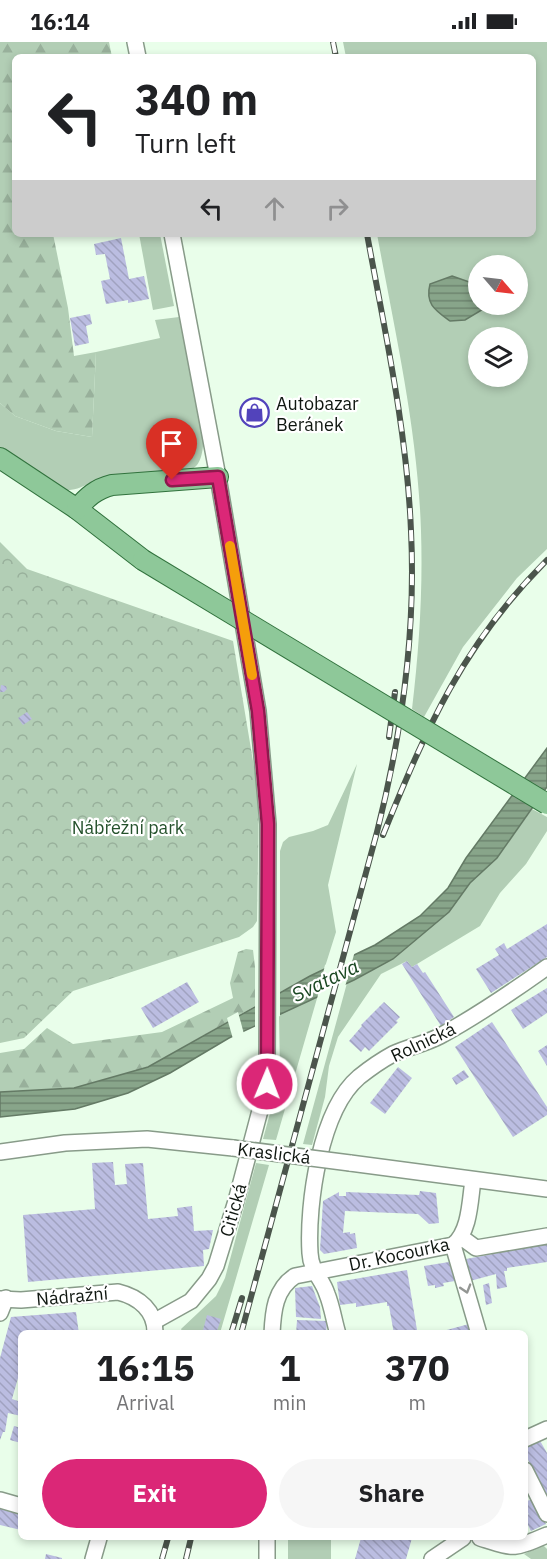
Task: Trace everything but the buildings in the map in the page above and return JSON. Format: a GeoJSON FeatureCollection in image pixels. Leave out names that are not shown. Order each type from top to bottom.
{"type":"FeatureCollection","features":[{"type":"Feature","properties":{"kind":"main road"},"geometry":{"type":"LineString","coordinates":[[0,458],[76,509],[143,560],[547,804]]}},
{"type":"Feature","properties":{"kind":"main road"},"geometry":{"type":"LineString","coordinates":[[76,509],[96,490],[112,484],[218,477]]}},
{"type":"Feature","properties":{"kind":"street","name":"Citická"},"geometry":{"type":"LineString","coordinates":[[155,1327],[191,1301],[209,1279],[216,1266],[237,1202],[267,1084],[268,824],[258,711],[218,477],[173,237]]}},
{"type":"Feature","properties":{"kind":"street","name":"Rolnická"},"geometry":{"type":"LineString","coordinates":[[314,1272],[310,1253],[312,1200],[324,1139],[340,1100],[358,1078],[393,1054],[438,1038],[493,1005],[547,967]]}},
{"type":"Feature","properties":{"kind":"street","name":"Kraslická"},"geometry":{"type":"LineString","coordinates":[[0,1152],[65,1143],[147,1139],[233,1148],[547,1190]]}},
{"type":"Feature","properties":{"kind":"street","name":"Dr. Kocourka"},"geometry":{"type":"LineString","coordinates":[[272,1330],[273,1311],[279,1294],[287,1281],[295,1276],[457,1241],[467,1219],[473,1180]]}},
{"type":"Feature","properties":{"kind":"street"},"geometry":{"type":"LineString","coordinates":[[457,1241],[476,1248],[547,1236]]}},
{"type":"Feature","properties":{"kind":"street"},"geometry":{"type":"LineString","coordinates":[[457,1241],[478,1330]]}},
{"type":"Feature","properties":{"kind":"street"},"geometry":{"type":"LineString","coordinates":[[314,1272],[327,1292],[337,1330]]}},
{"type":"Feature","properties":{"kind":"street","name":"Nádražní"},"geometry":{"type":"LineString","coordinates":[[2,1295],[21,1300],[118,1292],[135,1298],[150,1311],[155,1327]]}},
{"type":"Feature","properties":{"kind":"street"},"geometry":{"type":"LineString","coordinates":[[0,1313],[2,1295]]}},
{"type":"Feature","properties":{"kind":"street"},"geometry":{"type":"LineString","coordinates":[[528,1438],[547,1429]]}},
{"type":"Feature","properties":{"kind":"street"},"geometry":{"type":"LineString","coordinates":[[528,1476],[547,1514]]}},
{"type":"Feature","properties":{"kind":"street"},"geometry":{"type":"LineString","coordinates":[[0,1500],[18,1505]]}},
{"type":"Feature","properties":{"kind":"street"},"geometry":{"type":"LineString","coordinates":[[507,1547],[520,1547],[547,1535]]}},
{"type":"Feature","properties":{"kind":"street"},"geometry":{"type":"LineString","coordinates":[[93,1559],[98,1540]]}},
{"type":"Feature","properties":{"kind":"street"},"geometry":{"type":"LineString","coordinates":[[267,1540],[267,1559]]}},
{"type":"Feature","properties":{"kind":"street"},"geometry":{"type":"LineString","coordinates":[[432,1559],[460,1540]]}},
{"type":"Feature","properties":{"kind":"street"},"geometry":{"type":"LineString","coordinates":[[486,1540],[507,1547],[525,1559]]}},
{"type":"Feature","properties":{"kind":"green space"},"geometry":{"type":"Polygon","coordinates":[[[0,42],[109,42],[111,54],[12,54],[12,237],[54,237],[68,308],[74,356],[96,352],[92,437],[56,431],[15,416],[0,403],[0,42]]]}},
{"type":"Feature","properties":{"kind":"green space"},"geometry":{"type":"Polygon","coordinates":[[[343,42],[547,42],[547,549],[517,578],[463,647],[424,717],[412,709],[418,643],[421,531],[411,419],[378,237],[536,237],[536,54],[345,54],[343,42]]]}},
{"type":"Feature","properties":{"kind":"green space"},"geometry":{"type":"Polygon","coordinates":[[[140,237],[161,237],[174,306],[153,310],[140,237]]]}},
{"type":"Feature","properties":{"kind":"green space"},"geometry":{"type":"Polygon","coordinates":[[[179,317],[204,441],[201,457],[195,467],[175,474],[105,477],[74,489],[59,490],[0,449],[0,403],[15,416],[56,431],[92,437],[96,352],[160,338],[155,320],[179,317]]]}},
{"type":"Feature","properties":{"kind":"green space","name":"Nábřežní park"},"geometry":{"type":"Polygon","coordinates":[[[0,542],[27,569],[233,641],[259,797],[257,921],[253,927],[239,937],[73,991],[24,1038],[0,1043],[0,542]]]}},
{"type":"Feature","properties":{"kind":"green space"},"geometry":{"type":"Polygon","coordinates":[[[357,764],[328,885],[336,932],[324,970],[280,992],[280,851],[283,842],[289,837],[328,825],[357,764]]]}},
{"type":"Feature","properties":{"kind":"green space"},"geometry":{"type":"Polygon","coordinates":[[[532,809],[547,817],[547,831],[526,864],[500,893],[480,926],[412,967],[407,961],[381,974],[338,1037],[329,1066],[325,1097],[312,1145],[303,1144],[347,983],[393,959],[449,912],[470,883],[498,857],[532,809]]]}},
{"type":"Feature","properties":{"kind":"green space"},"geometry":{"type":"Polygon","coordinates":[[[246,949],[253,950],[255,1006],[148,1067],[74,1088],[0,1093],[0,1053],[24,1049],[47,1028],[73,1044],[162,1032],[233,998],[230,983],[238,952],[246,949]]]}},
{"type":"Feature","properties":{"kind":"green space"},"geometry":{"type":"Polygon","coordinates":[[[318,995],[276,1140],[263,1139],[272,1106],[277,1072],[280,1072],[279,1013],[318,995]]]}},
{"type":"Feature","properties":{"kind":"green space"},"geometry":{"type":"Polygon","coordinates":[[[256,1163],[269,1165],[221,1330],[182,1330],[216,1296],[225,1278],[256,1163]]]}},
{"type":"Feature","properties":{"kind":"green space"},"geometry":{"type":"Polygon","coordinates":[[[288,1540],[331,1540],[331,1559],[288,1559],[288,1540]]]}},
{"type":"Feature","properties":{"kind":"green space"},"geometry":{"type":"Polygon","coordinates":[[[543,1545],[547,1549],[547,1559],[531,1559],[524,1554],[543,1545]]]}},
{"type":"Feature","properties":{"kind":"water"},"geometry":{"type":"Polygon","coordinates":[[[452,276],[468,282],[468,315],[473,315],[465,320],[450,321],[432,306],[429,297],[430,284],[452,276]]]}},
{"type":"Feature","properties":{"kind":"water","name":"Svatava"},"geometry":{"type":"Polygon","coordinates":[[[547,748],[547,787],[497,858],[470,883],[449,912],[393,959],[354,980],[229,1038],[170,1073],[128,1093],[75,1109],[0,1117],[0,1092],[74,1088],[148,1067],[310,976],[375,945],[420,916],[448,888],[466,858],[547,748]]]}},
{"type":"Feature","properties":{"kind":"pier"},"geometry":{"type":"Polygon","coordinates":[[[355,951],[345,987],[317,999],[325,965],[355,951]]]}},
{"type":"Feature","properties":{"kind":"pier"},"geometry":{"type":"Polygon","coordinates":[[[280,989],[280,1016],[255,1029],[255,1003],[280,989]]]}},
{"type":"Feature","properties":{"kind":"pier"},"geometry":{"type":"Polygon","coordinates":[[[238,1012],[244,1034],[233,1039],[227,1018],[238,1012]]]}},
{"type":"Feature","properties":{"kind":"railway"},"geometry":{"type":"LineString","coordinates":[[333,42],[335,54]]}},
{"type":"Feature","properties":{"kind":"railway"},"geometry":{"type":"LineString","coordinates":[[242,1330],[377,832],[394,758],[405,683],[412,569],[409,494],[400,419],[368,237]]}},
{"type":"Feature","properties":{"kind":"railway"},"geometry":{"type":"LineString","coordinates":[[383,835],[415,758],[450,688],[492,623],[547,560]]}},
{"type":"Feature","properties":{"kind":"railway"},"geometry":{"type":"LineString","coordinates":[[389,737],[395,692]]}},
{"type":"Feature","properties":{"kind":"railway"},"geometry":{"type":"LineString","coordinates":[[232,1330],[242,1298]]}},
{"type":"Feature","properties":{"kind":"railway"},"geometry":{"type":"LineString","coordinates":[[162,1559],[167,1540]]}},
{"type":"Feature","properties":{"kind":"railway"},"geometry":{"type":"LineString","coordinates":[[186,1559],[191,1540]]}},
{"type":"Feature","properties":{"kind":"slow traffic"},"geometry":{"type":"LineString","coordinates":[[230,546],[252,675]]}},
{"type":"Feature","properties":{"kind":"place","name":"Autobazar Beránek"},"geometry":{"type":"Point","coordinates":[255,413]}},
{"type":"Feature","properties":{"kind":"route"},"geometry":{"type":"LineString","coordinates":[[172,480],[218,477],[258,711],[268,824],[267,1084]]}}]}
